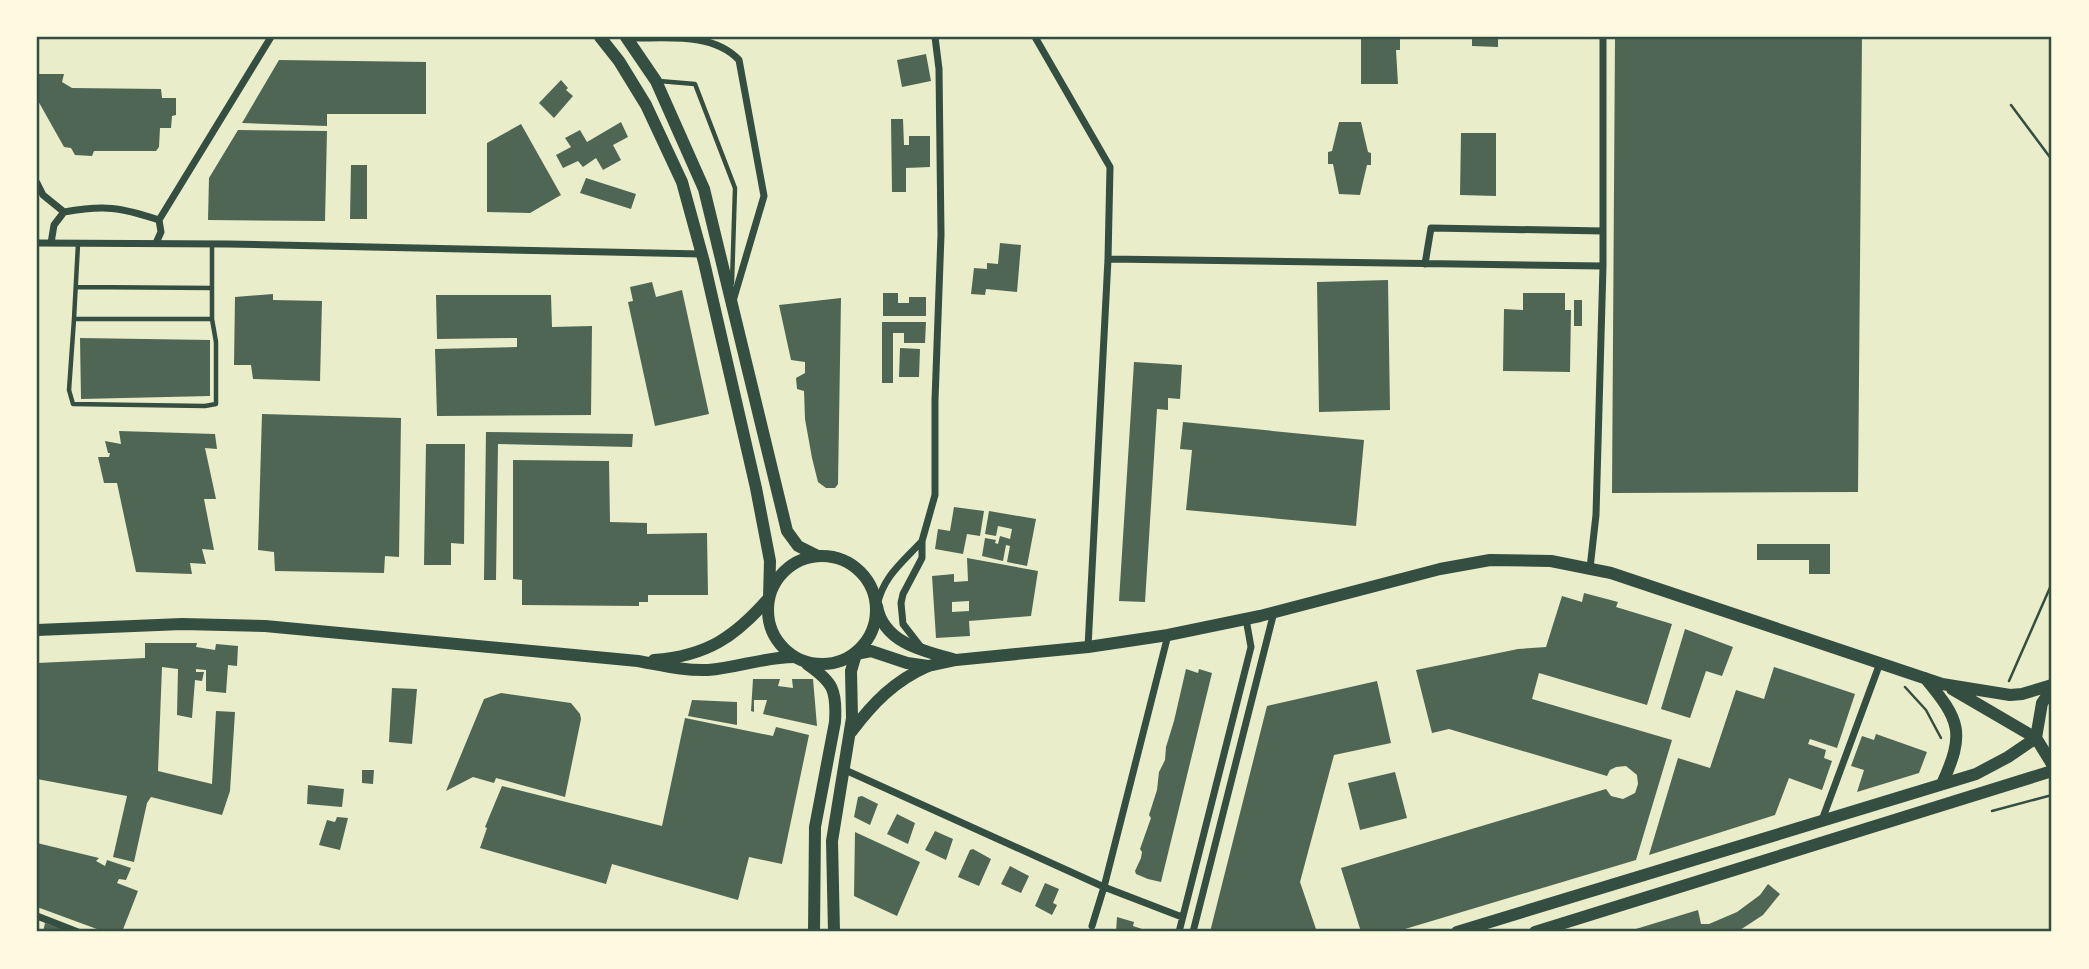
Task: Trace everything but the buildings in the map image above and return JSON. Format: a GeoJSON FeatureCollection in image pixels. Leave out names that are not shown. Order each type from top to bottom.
{"type":"FeatureCollection","features":[{"type":"Feature","properties":{"kind":"main road"},"geometry":{"type":"LineString","coordinates":[[600,37],[619,61],[646,105],[682,182],[702,254],[770,561],[768,617],[774,636],[828,680],[835,694],[831,740],[815,827],[814,932]]}},
{"type":"Feature","properties":{"kind":"main road"},"geometry":{"type":"LineString","coordinates":[[627,37],[656,81],[704,189],[787,531],[798,546],[818,556]]}},
{"type":"Feature","properties":{"kind":"main road"},"geometry":{"type":"LineString","coordinates":[[638,661],[681,657],[719,643],[742,627],[769,598],[776,582],[787,569],[818,556],[830,556],[853,565],[869,582],[884,628],[898,639],[926,652],[956,660]]}},
{"type":"Feature","properties":{"kind":"main road"},"geometry":{"type":"LineString","coordinates":[[849,735],[894,684],[928,666],[956,660],[1088,647],[1168,635],[1246,619],[1431,572],[1479,562],[1529,559],[1590,568],[1942,684],[2004,694],[2022,694],[2052,687]]}},
{"type":"Feature","properties":{"kind":"main road"},"geometry":{"type":"LineString","coordinates":[[834,932],[832,841],[854,705],[851,671],[856,654],[874,627],[877,606]]}},
{"type":"Feature","properties":{"kind":"main road"},"geometry":{"type":"LineString","coordinates":[[37,630],[182,624],[265,626],[638,661],[707,670],[773,657],[825,665],[856,654],[871,652],[928,666]]}},
{"type":"Feature","properties":{"kind":"main road"},"geometry":{"type":"LineString","coordinates":[[1925,678],[1941,697],[1957,728],[1957,743],[1942,784]]}},
{"type":"Feature","properties":{"kind":"main road"},"geometry":{"type":"LineString","coordinates":[[1942,684],[2036,738],[2052,764]]}},
{"type":"Feature","properties":{"kind":"main road"},"geometry":{"type":"LineString","coordinates":[[1458,932],[1976,774],[2036,738],[2042,704],[2052,687]]}},
{"type":"Feature","properties":{"kind":"main road"},"geometry":{"type":"LineString","coordinates":[[1535,932],[2052,771]]}},
{"type":"Feature","properties":{"kind":"street"},"geometry":{"type":"LineString","coordinates":[[156,243],[161,232],[159,220],[271,37]]}},
{"type":"Feature","properties":{"kind":"street"},"geometry":{"type":"LineString","coordinates":[[627,37],[708,40],[729,49],[739,60],[764,197],[732,305]]}},
{"type":"Feature","properties":{"kind":"street"},"geometry":{"type":"LineString","coordinates":[[926,652],[909,634],[901,612],[903,594],[922,558],[922,541],[935,495],[935,400],[941,236],[939,69],[935,37]]}},
{"type":"Feature","properties":{"kind":"street"},"geometry":{"type":"LineString","coordinates":[[1035,37],[1110,167],[1108,259],[1088,647]]}},
{"type":"Feature","properties":{"kind":"street"},"geometry":{"type":"LineString","coordinates":[[1590,568],[1596,515],[1603,266],[1603,37]]}},
{"type":"Feature","properties":{"kind":"street"},"geometry":{"type":"LineString","coordinates":[[37,183],[43,195],[64,212]]}},
{"type":"Feature","properties":{"kind":"street"},"geometry":{"type":"LineString","coordinates":[[51,243],[54,225],[64,212],[96,206],[126,208],[159,220]]}},
{"type":"Feature","properties":{"kind":"street"},"geometry":{"type":"LineString","coordinates":[[1425,264],[1431,228],[1603,230]]}},
{"type":"Feature","properties":{"kind":"street"},"geometry":{"type":"LineString","coordinates":[[37,243],[212,243],[702,254]]}},
{"type":"Feature","properties":{"kind":"street"},"geometry":{"type":"LineString","coordinates":[[1108,259],[1603,266]]}},
{"type":"Feature","properties":{"kind":"street"},"geometry":{"type":"LineString","coordinates":[[877,606],[879,594],[889,575],[922,541]]}},
{"type":"Feature","properties":{"kind":"street"},"geometry":{"type":"LineString","coordinates":[[1194,930],[1273,612]]}},
{"type":"Feature","properties":{"kind":"street"},"geometry":{"type":"LineString","coordinates":[[1179,932],[1251,647],[1246,619]]}},
{"type":"Feature","properties":{"kind":"street"},"geometry":{"type":"LineString","coordinates":[[1092,926],[1168,635]]}},
{"type":"Feature","properties":{"kind":"street"},"geometry":{"type":"LineString","coordinates":[[1822,821],[1880,663]]}},
{"type":"Feature","properties":{"kind":"street"},"geometry":{"type":"LineString","coordinates":[[842,769],[1104,887],[1182,917]]}},
{"type":"Feature","properties":{"kind":"street"},"geometry":{"type":"LineString","coordinates":[[37,916],[78,932]]}},
{"type":"Feature","properties":{"kind":"lane"},"geometry":{"type":"LineString","coordinates":[[656,81],[695,84],[735,188],[732,305]]}},
{"type":"Feature","properties":{"kind":"lane"},"geometry":{"type":"LineString","coordinates":[[78,243],[69,390],[74,404],[205,406],[216,404],[212,243]]}},
{"type":"Feature","properties":{"kind":"lane"},"geometry":{"type":"LineString","coordinates":[[77,287],[212,288]]}},
{"type":"Feature","properties":{"kind":"lane"},"geometry":{"type":"LineString","coordinates":[[74,319],[212,319]]}},
{"type":"Feature","properties":{"kind":"lane"},"geometry":{"type":"LineString","coordinates":[[1182,917],[1194,930]]}},
{"type":"Feature","properties":{"kind":"path"},"geometry":{"type":"LineString","coordinates":[[2011,105],[2052,160]]}},
{"type":"Feature","properties":{"kind":"path"},"geometry":{"type":"LineString","coordinates":[[2004,694],[2052,583]]}},
{"type":"Feature","properties":{"kind":"path"},"geometry":{"type":"LineString","coordinates":[[1880,663],[1926,710],[1944,742]]}},
{"type":"Feature","properties":{"kind":"path"},"geometry":{"type":"LineString","coordinates":[[1992,811],[2052,795]]}}]}
